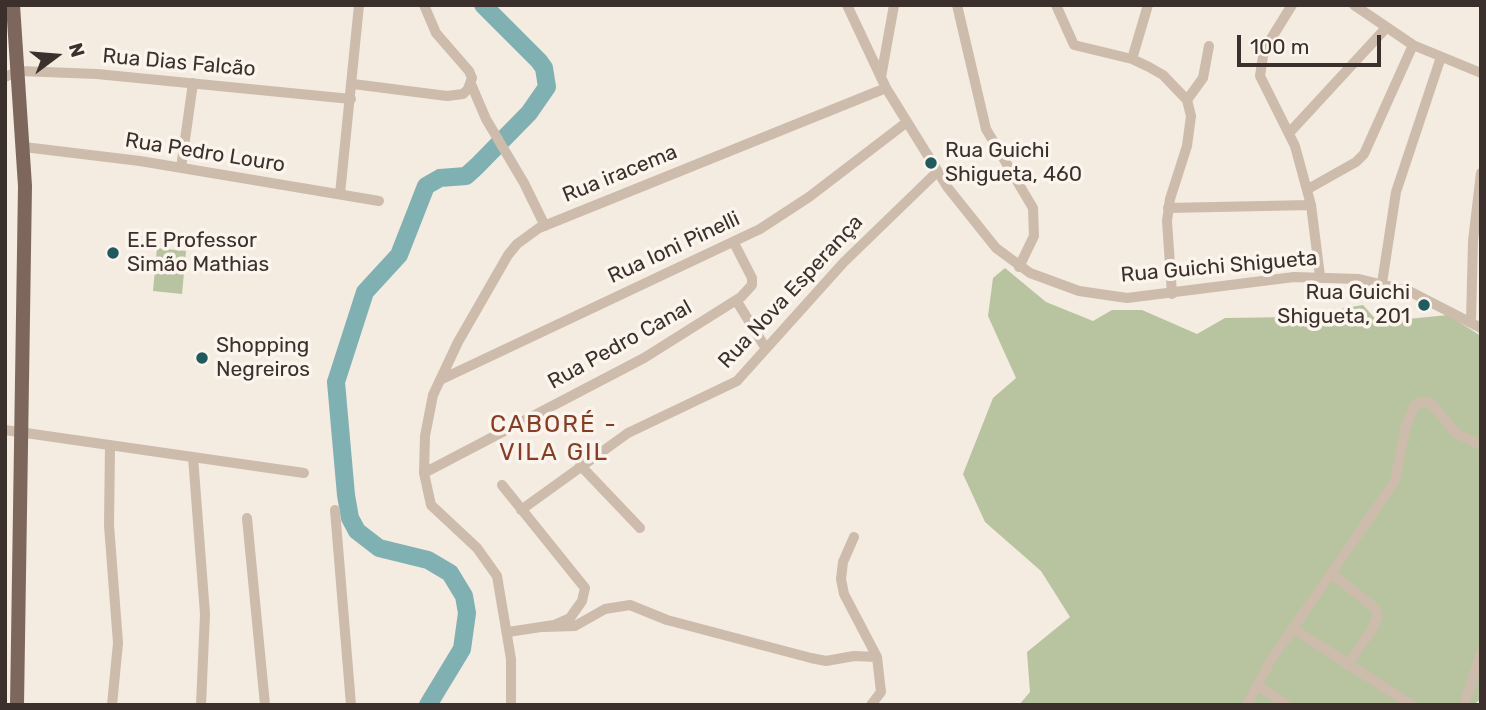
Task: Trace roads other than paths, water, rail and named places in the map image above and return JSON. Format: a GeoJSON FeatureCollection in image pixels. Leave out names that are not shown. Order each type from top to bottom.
{"type":"FeatureCollection","features":[{"type":"Feature","properties":{"kind":"main road"},"geometry":{"type":"LineString","coordinates":[[13,5],[12,74],[24,147],[17,705]]}},
{"type":"Feature","properties":{"kind":"street"},"geometry":{"type":"LineString","coordinates":[[340,194],[359,6],[351,5]]}},
{"type":"Feature","properties":{"kind":"street","name":"Rua iracema"},"geometry":{"type":"LineString","coordinates":[[424,5],[436,33],[469,71],[471,85],[492,128],[545,226]]}},
{"type":"Feature","properties":{"kind":"street","name":"Rua Guichi Shigueta"},"geometry":{"type":"LineString","coordinates":[[847,5],[883,83],[937,172],[979,228],[1019,267],[1068,287],[1102,296],[1127,298],[1172,294],[1258,280],[1320,276],[1382,283],[1409,290],[1476,325]]}},
{"type":"Feature","properties":{"kind":"street"},"geometry":{"type":"LineString","coordinates":[[883,83],[894,5]]}},
{"type":"Feature","properties":{"kind":"street"},"geometry":{"type":"LineString","coordinates":[[957,5],[986,130],[1033,208],[1034,236],[1019,267]]}},
{"type":"Feature","properties":{"kind":"street"},"geometry":{"type":"LineString","coordinates":[[1056,5],[1066,33],[1078,47],[1132,59],[1163,75],[1187,100],[1191,116],[1187,146],[1168,208],[1166,242],[1172,294]]}},
{"type":"Feature","properties":{"kind":"street"},"geometry":{"type":"LineString","coordinates":[[1132,59],[1148,5]]}},
{"type":"Feature","properties":{"kind":"street"},"geometry":{"type":"LineString","coordinates":[[1292,5],[1269,42],[1260,66],[1262,83],[1290,132],[1308,189],[1320,276]]}},
{"type":"Feature","properties":{"kind":"street"},"geometry":{"type":"LineString","coordinates":[[1354,5],[1413,45],[1481,73]]}},
{"type":"Feature","properties":{"kind":"street"},"geometry":{"type":"LineString","coordinates":[[1290,132],[1386,28]]}},
{"type":"Feature","properties":{"kind":"street"},"geometry":{"type":"LineString","coordinates":[[1308,189],[1356,162],[1364,153],[1413,45]]}},
{"type":"Feature","properties":{"kind":"street"},"geometry":{"type":"LineString","coordinates":[[1187,100],[1203,78],[1209,46]]}},
{"type":"Feature","properties":{"kind":"street"},"geometry":{"type":"LineString","coordinates":[[1382,283],[1396,192],[1441,57]]}},
{"type":"Feature","properties":{"kind":"street","name":"Rua Dias Falcão"},"geometry":{"type":"LineString","coordinates":[[12,74],[193,83],[351,99]]}},
{"type":"Feature","properties":{"kind":"street"},"geometry":{"type":"LineString","coordinates":[[181,168],[193,83]]}},
{"type":"Feature","properties":{"kind":"street","name":"Rua iracema"},"geometry":{"type":"LineString","coordinates":[[511,705],[508,632],[496,576],[477,548],[431,505],[424,473],[427,423],[440,380],[508,255],[528,234],[545,226],[883,83]]}},
{"type":"Feature","properties":{"kind":"street"},"geometry":{"type":"LineString","coordinates":[[353,84],[447,96],[463,94],[471,85]]}},
{"type":"Feature","properties":{"kind":"street","name":"Rua Ioni Pinelli"},"geometry":{"type":"LineString","coordinates":[[440,380],[734,243],[787,213],[907,122]]}},
{"type":"Feature","properties":{"kind":"street","name":"Rua Pedro Louro"},"geometry":{"type":"LineString","coordinates":[[24,147],[181,168],[379,201]]}},
{"type":"Feature","properties":{"kind":"street","name":"Rua Nova Esperança"},"geometry":{"type":"LineString","coordinates":[[521,510],[580,465],[642,425],[737,382],[765,347],[879,226],[937,172]]}},
{"type":"Feature","properties":{"kind":"street"},"geometry":{"type":"LineString","coordinates":[[1476,325],[1473,241],[1481,173]]}},
{"type":"Feature","properties":{"kind":"street"},"geometry":{"type":"LineString","coordinates":[[1168,208],[1311,205]]}},
{"type":"Feature","properties":{"kind":"street"},"geometry":{"type":"LineString","coordinates":[[734,243],[752,278],[749,290],[736,300],[765,347]]}},
{"type":"Feature","properties":{"kind":"street","name":"Rua Pedro Canal"},"geometry":{"type":"LineString","coordinates":[[424,473],[644,358],[736,300]]}},
{"type":"Feature","properties":{"kind":"street"},"geometry":{"type":"LineString","coordinates":[[1247,705],[1292,628],[1395,481],[1409,415],[1420,402],[1430,402],[1457,434],[1481,445]]}},
{"type":"Feature","properties":{"kind":"street"},"geometry":{"type":"LineString","coordinates":[[5,430],[304,473]]}},
{"type":"Feature","properties":{"kind":"street"},"geometry":{"type":"LineString","coordinates":[[110,446],[109,524],[118,643],[112,705]]}},
{"type":"Feature","properties":{"kind":"street"},"geometry":{"type":"LineString","coordinates":[[193,457],[205,614],[201,705]]}},
{"type":"Feature","properties":{"kind":"street"},"geometry":{"type":"LineString","coordinates":[[580,465],[640,528]]}},
{"type":"Feature","properties":{"kind":"street"},"geometry":{"type":"LineString","coordinates":[[502,485],[585,588],[582,601],[570,618],[543,627]]}},
{"type":"Feature","properties":{"kind":"street"},"geometry":{"type":"LineString","coordinates":[[335,510],[351,705]]}},
{"type":"Feature","properties":{"kind":"street"},"geometry":{"type":"LineString","coordinates":[[247,518],[265,705]]}},
{"type":"Feature","properties":{"kind":"street"},"geometry":{"type":"LineString","coordinates":[[854,537],[844,562],[841,579],[844,594],[877,657],[881,692],[871,705]]}},
{"type":"Feature","properties":{"kind":"street"},"geometry":{"type":"LineString","coordinates":[[1331,573],[1375,608],[1378,615],[1373,628],[1347,665]]}},
{"type":"Feature","properties":{"kind":"street"},"geometry":{"type":"LineString","coordinates":[[508,632],[575,626],[605,609],[630,605],[667,620],[819,660],[877,657]]}},
{"type":"Feature","properties":{"kind":"street"},"geometry":{"type":"LineString","coordinates":[[1292,628],[1412,705]]}},
{"type":"Feature","properties":{"kind":"street"},"geometry":{"type":"LineString","coordinates":[[1464,705],[1481,652]]}},
{"type":"Feature","properties":{"kind":"street"},"geometry":{"type":"LineString","coordinates":[[1257,685],[1287,705]]}},
{"type":"Feature","properties":{"kind":"waterway"},"geometry":{"type":"LineString","coordinates":[[428,705],[462,649],[467,613],[464,596],[450,573],[428,560],[379,548],[357,531],[350,518],[346,495],[336,382],[365,292],[399,255],[426,186],[440,178],[466,176],[529,113],[547,87],[544,68],[539,61],[483,5]]}},
{"type":"Feature","properties":{"kind":"place","name":"Rua Guichi Shigueta, 460"},"geometry":{"type":"Point","coordinates":[931,163]}},
{"type":"Feature","properties":{"kind":"place","name":"E.E Professor Simão Mathias"},"geometry":{"type":"Point","coordinates":[113,253]}},
{"type":"Feature","properties":{"kind":"place","name":"Rua Guichi Shigueta, 201"},"geometry":{"type":"Point","coordinates":[1424,305]}},
{"type":"Feature","properties":{"kind":"place","name":"Shopping Negreiros"},"geometry":{"type":"Point","coordinates":[202,358]}},
{"type":"Feature","properties":{"kind":"district","name":"CABORÉ - VILA GIL"},"geometry":{"type":"Point","coordinates":[554,439]}}]}
